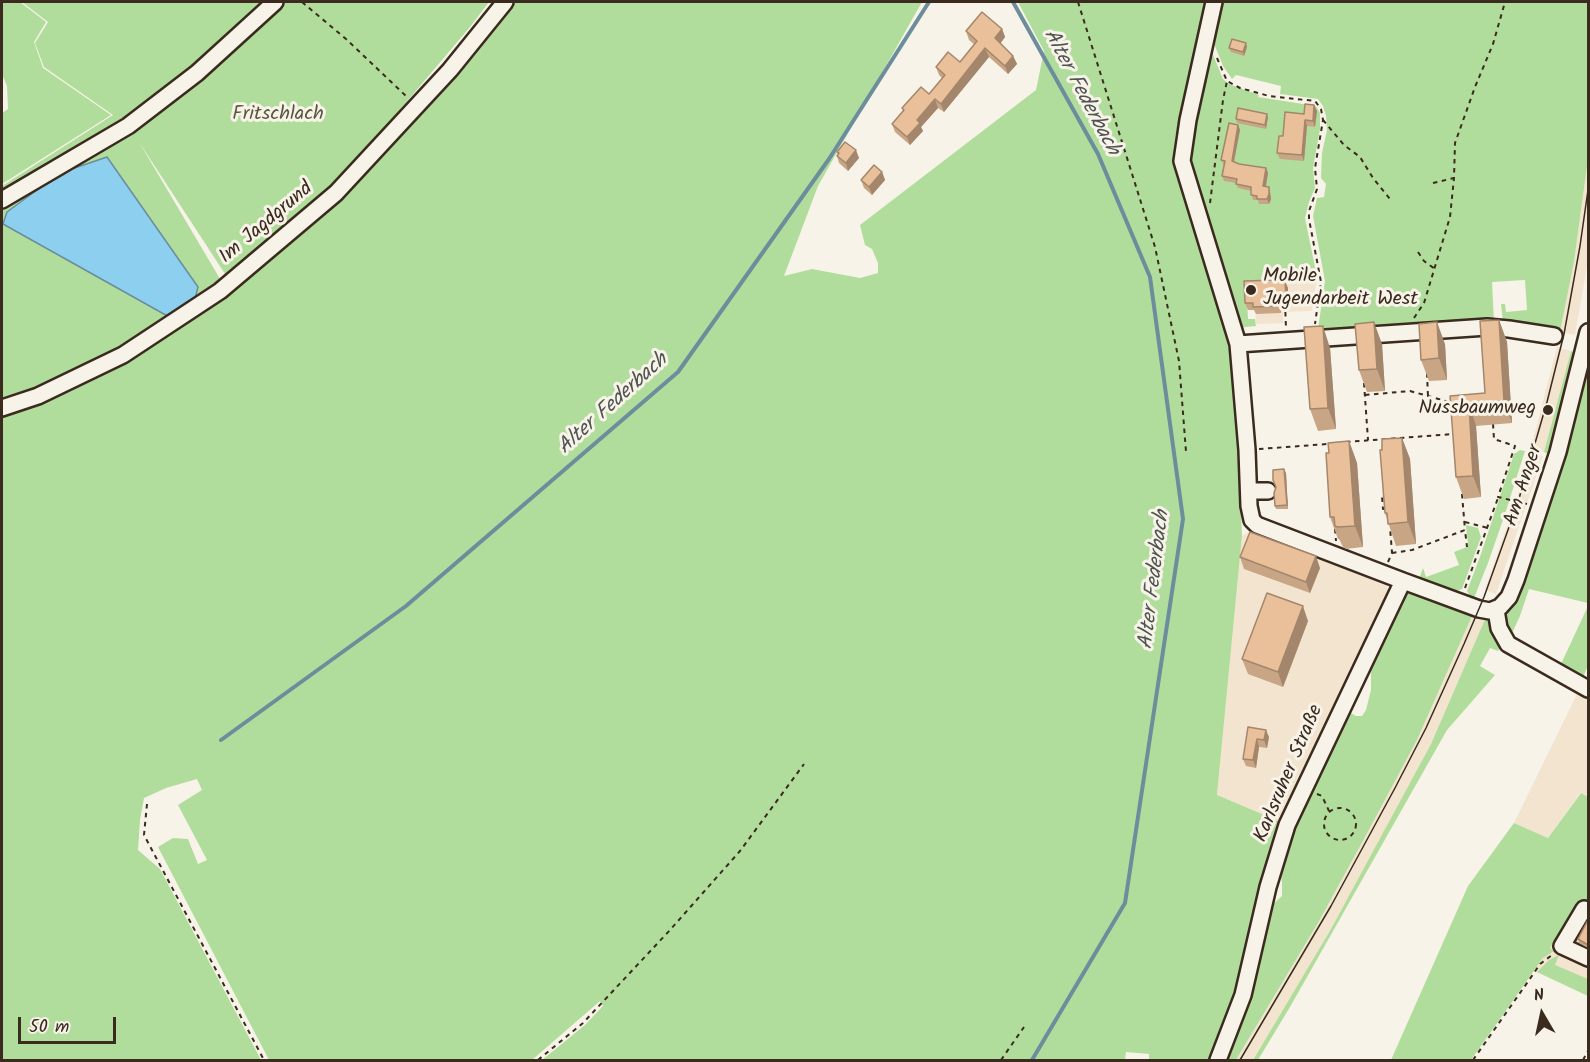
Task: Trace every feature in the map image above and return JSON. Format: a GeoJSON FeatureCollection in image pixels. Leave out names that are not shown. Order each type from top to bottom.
{"type":"FeatureCollection","features":[{"type":"Feature","properties":{"kind":"street"},"geometry":{"type":"LineString","coordinates":[[2,200],[128,126],[197,73],[275,2]]}},
{"type":"Feature","properties":{"kind":"street","name":"Im Jagdgrund"},"geometry":{"type":"LineString","coordinates":[[2,408],[38,396],[123,355],[220,291],[336,193],[450,69],[505,2]]}},
{"type":"Feature","properties":{"kind":"street"},"geometry":{"type":"LineString","coordinates":[[1214,2],[1188,120],[1182,161],[1238,344],[1252,520],[1257,525],[1403,582],[1486,610],[1496,610],[1498,628],[1508,645],[1588,689]]}},
{"type":"Feature","properties":{"kind":"street"},"geometry":{"type":"LineString","coordinates":[[1238,344],[1498,327],[1554,336]]}},
{"type":"Feature","properties":{"kind":"street","name":"Am Anger"},"geometry":{"type":"LineString","coordinates":[[1496,610],[1509,597],[1524,556],[1558,452],[1586,355],[1588,332]]}},
{"type":"Feature","properties":{"kind":"street"},"geometry":{"type":"LineString","coordinates":[[1249,491],[1268,490]]}},
{"type":"Feature","properties":{"kind":"street","name":"Karlsruher Straße"},"geometry":{"type":"LineString","coordinates":[[1218,1060],[1243,995],[1268,887],[1287,825],[1403,582]]}},
{"type":"Feature","properties":{"kind":"street"},"geometry":{"type":"LineString","coordinates":[[1584,909],[1562,946],[1588,958]]}},
{"type":"Feature","properties":{"kind":"path"},"geometry":{"type":"LineString","coordinates":[[302,2],[346,39],[417,106]]}},
{"type":"Feature","properties":{"kind":"path"},"geometry":{"type":"LineString","coordinates":[[1078,2],[1155,247],[1179,361],[1186,452]]}},
{"type":"Feature","properties":{"kind":"path"},"geometry":{"type":"LineString","coordinates":[[1408,332],[1410,324],[1424,303],[1450,218],[1455,143],[1493,44],[1505,2]]}},
{"type":"Feature","properties":{"kind":"path"},"geometry":{"type":"LineString","coordinates":[[1203,232],[1208,224],[1227,81],[1211,41],[1205,38]]}},
{"type":"Feature","properties":{"kind":"path"},"geometry":{"type":"LineString","coordinates":[[1227,81],[1240,88],[1269,96],[1315,101],[1321,109],[1323,120],[1315,168],[1317,189],[1309,219],[1321,282],[1313,339]]}},
{"type":"Feature","properties":{"kind":"path"},"geometry":{"type":"LineString","coordinates":[[1323,120],[1344,145],[1360,157],[1390,199]]}},
{"type":"Feature","properties":{"kind":"path"},"geometry":{"type":"LineString","coordinates":[[1433,183],[1454,178]]}},
{"type":"Feature","properties":{"kind":"path"},"geometry":{"type":"LineString","coordinates":[[1418,252],[1424,261],[1435,269]]}},
{"type":"Feature","properties":{"kind":"path"},"geometry":{"type":"LineString","coordinates":[[1284,296],[1287,341]]}},
{"type":"Feature","properties":{"kind":"path"},"geometry":{"type":"LineString","coordinates":[[1426,364],[1428,397]]}},
{"type":"Feature","properties":{"kind":"path"},"geometry":{"type":"LineString","coordinates":[[1364,383],[1368,440]]}},
{"type":"Feature","properties":{"kind":"path"},"geometry":{"type":"LineString","coordinates":[[1365,395],[1410,391],[1455,403]]}},
{"type":"Feature","properties":{"kind":"path"},"geometry":{"type":"LineString","coordinates":[[1460,602],[1488,528],[1515,446],[1494,439],[1492,420]]}},
{"type":"Feature","properties":{"kind":"path"},"geometry":{"type":"LineString","coordinates":[[1339,443],[1457,434]]}},
{"type":"Feature","properties":{"kind":"path"},"geometry":{"type":"LineString","coordinates":[[1247,450],[1329,444]]}},
{"type":"Feature","properties":{"kind":"path"},"geometry":{"type":"LineString","coordinates":[[1462,489],[1467,547]]}},
{"type":"Feature","properties":{"kind":"path"},"geometry":{"type":"LineString","coordinates":[[1387,496],[1382,496],[1383,509],[1388,509]]}},
{"type":"Feature","properties":{"kind":"path"},"geometry":{"type":"LineString","coordinates":[[1498,497],[1530,505]]}},
{"type":"Feature","properties":{"kind":"path"},"geometry":{"type":"LineString","coordinates":[[1333,501],[1329,501],[1330,513],[1334,513]]}},
{"type":"Feature","properties":{"kind":"path"},"geometry":{"type":"LineString","coordinates":[[1389,520],[1392,553],[1412,550],[1465,530]]}},
{"type":"Feature","properties":{"kind":"path"},"geometry":{"type":"LineString","coordinates":[[1465,522],[1488,528]]}},
{"type":"Feature","properties":{"kind":"path"},"geometry":{"type":"LineString","coordinates":[[1333,554],[1337,546],[1335,524]]}},
{"type":"Feature","properties":{"kind":"path"},"geometry":{"type":"LineString","coordinates":[[538,1060],[583,1023],[670,930],[740,851],[804,764]]}},
{"type":"Feature","properties":{"kind":"path"},"geometry":{"type":"LineString","coordinates":[[1305,787],[1322,796],[1330,811]]}},
{"type":"Feature","properties":{"kind":"path"},"geometry":{"type":"LineString","coordinates":[[147,804],[144,835],[264,1060]]}},
{"type":"Feature","properties":{"kind":"path"},"geometry":{"type":"LineString","coordinates":[[1340,808],[1350,811],[1356,826],[1351,835],[1342,840],[1332,838],[1328,834],[1324,820],[1330,811],[1340,808]]}},
{"type":"Feature","properties":{"kind":"path"},"geometry":{"type":"LineString","coordinates":[[1473,1060],[1540,964]]}},
{"type":"Feature","properties":{"kind":"path"},"geometry":{"type":"LineString","coordinates":[[1002,1060],[1024,1028]]}},
{"type":"Feature","properties":{"kind":"path"},"geometry":{"type":"LineString","coordinates":[[1583,1060],[1588,1052]]}},
{"type":"Feature","properties":{"kind":"shaded area"},"geometry":{"type":"Polygon","coordinates":[[[1588,159],[1588,261],[1575,335],[1560,332],[1574,262],[1588,159]]]}},
{"type":"Feature","properties":{"kind":"shaded area"},"geometry":{"type":"Polygon","coordinates":[[[1317,277],[1312,311],[1283,312],[1283,323],[1256,324],[1254,280],[1317,277]]]}},
{"type":"Feature","properties":{"kind":"shaded area"},"geometry":{"type":"Polygon","coordinates":[[[1557,347],[1571,351],[1544,452],[1531,448],[1557,347]]]}},
{"type":"Feature","properties":{"kind":"shaded area"},"geometry":{"type":"Polygon","coordinates":[[[1531,452],[1543,456],[1496,594],[1485,590],[1531,452]]]}},
{"type":"Feature","properties":{"kind":"shaded area"},"geometry":{"type":"Polygon","coordinates":[[[1251,531],[1382,579],[1392,595],[1283,823],[1217,796],[1242,536],[1251,531]]]}},
{"type":"Feature","properties":{"kind":"shaded area"},"geometry":{"type":"Polygon","coordinates":[[[1473,614],[1486,617],[1431,744],[1378,844],[1331,929],[1253,1060],[1236,1060],[1318,923],[1417,740],[1473,614]]]}},
{"type":"Feature","properties":{"kind":"shaded area"},"geometry":{"type":"Polygon","coordinates":[[[1579,690],[1588,695],[1588,797],[1580,793],[1548,838],[1514,823],[1579,690]]]}},
{"type":"Feature","properties":{"kind":"shaded area"},"geometry":{"type":"Polygon","coordinates":[[[1588,847],[1588,996],[1534,971],[1543,958],[1588,847]]]}},
{"type":"Feature","properties":{"kind":"green space"},"geometry":{"type":"Polygon","coordinates":[[[2,2],[20,2],[46,22],[34,42],[43,68],[111,115],[2,184],[2,113],[8,109],[7,86],[2,74],[2,2]]]}},
{"type":"Feature","properties":{"kind":"green space","name":"Fritschlach"},"geometry":{"type":"Polygon","coordinates":[[[22,2],[489,2],[342,178],[227,277],[139,142],[229,294],[339,198],[446,87],[511,2],[922,2],[818,186],[784,276],[812,269],[860,278],[878,273],[878,263],[872,249],[865,245],[860,225],[1036,90],[1044,51],[1018,2],[1205,2],[1175,138],[1174,160],[1232,344],[1242,536],[1217,795],[1283,823],[1238,989],[1212,1060],[1149,1060],[1149,1054],[1126,1052],[1125,1060],[542,1060],[585,1025],[603,1006],[600,1001],[532,1060],[269,1060],[158,847],[173,838],[188,839],[198,864],[207,860],[178,805],[202,790],[197,779],[166,788],[144,798],[138,850],[160,869],[261,1060],[2,1060],[2,186],[113,115],[44,67],[35,43],[48,22],[22,2]]]}},
{"type":"Feature","properties":{"kind":"green space"},"geometry":{"type":"Polygon","coordinates":[[[1217,2],[1588,2],[1588,159],[1574,262],[1560,332],[1503,322],[1501,304],[1505,304],[1506,312],[1527,310],[1525,280],[1492,282],[1494,322],[1324,334],[1318,329],[1325,281],[1313,216],[1317,198],[1324,197],[1326,184],[1321,178],[1322,153],[1327,130],[1323,106],[1318,99],[1280,94],[1281,86],[1236,75],[1232,79],[1223,66],[1213,41],[1211,30],[1217,2]]]}},
{"type":"Feature","properties":{"kind":"green space"},"geometry":{"type":"Polygon","coordinates":[[[1211,50],[1223,79],[1229,84],[1259,95],[1258,97],[1316,106],[1320,113],[1320,129],[1313,168],[1315,188],[1305,218],[1317,277],[1246,281],[1248,319],[1255,319],[1256,326],[1236,328],[1186,162],[1211,50]]]}},
{"type":"Feature","properties":{"kind":"green space"},"geometry":{"type":"Polygon","coordinates":[[[1571,351],[1575,353],[1539,496],[1536,495],[1548,454],[1544,452],[1571,351]]]}},
{"type":"Feature","properties":{"kind":"green space"},"geometry":{"type":"Polygon","coordinates":[[[1588,361],[1588,603],[1529,589],[1512,633],[1519,642],[1509,636],[1503,614],[1588,361]]]}},
{"type":"Feature","properties":{"kind":"green space"},"geometry":{"type":"Polygon","coordinates":[[[1520,450],[1525,451],[1474,598],[1467,591],[1514,454],[1520,450]]]}},
{"type":"Feature","properties":{"kind":"green space"},"geometry":{"type":"Polygon","coordinates":[[[1466,525],[1478,528],[1481,537],[1462,589],[1456,591],[1419,579],[1423,568],[1426,577],[1459,565],[1454,552],[1467,547],[1466,525]]]}},
{"type":"Feature","properties":{"kind":"green space"},"geometry":{"type":"Polygon","coordinates":[[[1411,592],[1473,614],[1417,740],[1318,923],[1236,1060],[1222,1060],[1266,919],[1272,905],[1282,896],[1279,868],[1292,825],[1314,787],[1320,765],[1349,712],[1362,716],[1366,710],[1371,690],[1371,659],[1403,596],[1411,592]]]}},
{"type":"Feature","properties":{"kind":"green space"},"geometry":{"type":"Polygon","coordinates":[[[1588,606],[1588,665],[1582,680],[1549,662],[1550,659],[1561,664],[1588,606]]]}},
{"type":"Feature","properties":{"kind":"green space"},"geometry":{"type":"Polygon","coordinates":[[[1486,617],[1490,618],[1502,641],[1498,651],[1490,648],[1480,666],[1495,675],[1447,730],[1290,1007],[1258,1060],[1253,1060],[1331,929],[1431,744],[1486,617]]]}},
{"type":"Feature","properties":{"kind":"green space"},"geometry":{"type":"Polygon","coordinates":[[[1581,793],[1588,797],[1588,901],[1586,900],[1581,906],[1576,904],[1550,948],[1554,951],[1543,958],[1471,1060],[1391,1060],[1468,886],[1514,823],[1548,838],[1581,793]]]}},
{"type":"Feature","properties":{"kind":"green space"},"geometry":{"type":"Polygon","coordinates":[[[1559,955],[1555,965],[1588,979],[1588,996],[1537,972],[1549,960],[1559,955]]]}},
{"type":"Feature","properties":{"kind":"water"},"geometry":{"type":"Polygon","coordinates":[[[107,157],[198,287],[194,303],[171,318],[3,224],[7,212],[60,173],[107,157]]]}},
{"type":"Feature","properties":{"kind":"building"},"geometry":{"type":"Polygon","coordinates":[[[982,12],[1002,29],[995,38],[1013,56],[1005,66],[985,48],[941,104],[935,99],[917,120],[920,123],[907,137],[892,124],[904,110],[902,108],[921,87],[929,94],[945,75],[936,67],[948,52],[960,62],[977,41],[966,31],[982,12]]]}},
{"type":"Feature","properties":{"kind":"building"},"geometry":{"type":"Polygon","coordinates":[[[1232,39],[1246,43],[1243,52],[1229,48],[1232,39]]]}},
{"type":"Feature","properties":{"kind":"building"},"geometry":{"type":"Polygon","coordinates":[[[1305,104],[1314,105],[1313,121],[1305,120],[1302,155],[1277,153],[1279,136],[1283,136],[1285,112],[1304,114],[1305,104]]]}},
{"type":"Feature","properties":{"kind":"building"},"geometry":{"type":"Polygon","coordinates":[[[1238,108],[1267,114],[1265,125],[1236,119],[1238,108]]]}},
{"type":"Feature","properties":{"kind":"building"},"geometry":{"type":"Polygon","coordinates":[[[1229,123],[1238,125],[1232,161],[1266,168],[1263,186],[1269,187],[1267,199],[1257,199],[1257,196],[1251,195],[1251,187],[1236,184],[1237,179],[1222,176],[1225,161],[1221,160],[1229,123]]]}},
{"type":"Feature","properties":{"kind":"building"},"geometry":{"type":"Polygon","coordinates":[[[845,142],[856,150],[846,163],[837,156],[839,153],[837,152],[845,142]]]}},
{"type":"Feature","properties":{"kind":"building"},"geometry":{"type":"Polygon","coordinates":[[[874,165],[882,172],[869,187],[861,180],[874,165]]]}},
{"type":"Feature","properties":{"kind":"building"},"geometry":{"type":"Polygon","coordinates":[[[1277,280],[1277,282],[1285,281],[1286,297],[1278,297],[1278,306],[1253,307],[1253,303],[1245,303],[1244,281],[1277,280]]]}},
{"type":"Feature","properties":{"kind":"building"},"geometry":{"type":"Polygon","coordinates":[[[1499,320],[1504,401],[1469,404],[1473,476],[1456,477],[1450,396],[1485,393],[1480,321],[1499,320]]]}},
{"type":"Feature","properties":{"kind":"building"},"geometry":{"type":"Polygon","coordinates":[[[1374,322],[1377,369],[1359,370],[1355,324],[1374,322]]]}},
{"type":"Feature","properties":{"kind":"building"},"geometry":{"type":"Polygon","coordinates":[[[1437,322],[1439,358],[1421,360],[1419,324],[1437,322]]]}},
{"type":"Feature","properties":{"kind":"building"},"geometry":{"type":"Polygon","coordinates":[[[1323,326],[1328,408],[1310,409],[1304,327],[1323,326]]]}},
{"type":"Feature","properties":{"kind":"building"},"geometry":{"type":"Polygon","coordinates":[[[1402,438],[1408,522],[1388,524],[1387,513],[1385,513],[1380,450],[1382,450],[1382,439],[1402,438]]]}},
{"type":"Feature","properties":{"kind":"building"},"geometry":{"type":"Polygon","coordinates":[[[1349,441],[1355,526],[1338,527],[1335,526],[1334,517],[1330,517],[1326,453],[1329,453],[1328,443],[1349,441]]]}},
{"type":"Feature","properties":{"kind":"building"},"geometry":{"type":"Polygon","coordinates":[[[1284,469],[1287,505],[1275,506],[1276,487],[1273,470],[1284,469]]]}},
{"type":"Feature","properties":{"kind":"building"},"geometry":{"type":"Polygon","coordinates":[[[1250,532],[1316,556],[1306,582],[1240,557],[1250,532]]]}},
{"type":"Feature","properties":{"kind":"building"},"geometry":{"type":"Polygon","coordinates":[[[1267,593],[1303,606],[1278,672],[1242,659],[1267,593]]]}},
{"type":"Feature","properties":{"kind":"building"},"geometry":{"type":"Polygon","coordinates":[[[1248,727],[1266,730],[1264,740],[1257,739],[1253,760],[1243,759],[1248,727]]]}},
{"type":"Feature","properties":{"kind":"building"},"geometry":{"type":"Polygon","coordinates":[[[1588,920],[1588,945],[1578,939],[1588,920]]]}},
{"type":"Feature","properties":{"kind":"waterway","name":"Alter Federbach"},"geometry":{"type":"LineString","coordinates":[[221,740],[406,606],[678,372],[829,159],[929,2]]}},
{"type":"Feature","properties":{"kind":"waterway","name":"Alter Federbach"},"geometry":{"type":"LineString","coordinates":[[1013,2],[1098,154],[1150,277],[1183,519],[1125,903],[1032,1060]]}},
{"type":"Feature","properties":{"kind":"tram line"},"geometry":{"type":"LineString","coordinates":[[1240,1060],[1331,906],[1395,788],[1426,728],[1484,597],[1518,502],[1547,402],[1564,334],[1588,190]]}},
{"type":"Feature","properties":{"kind":"place","name":"Mobile Jugendarbeit West"},"geometry":{"type":"Point","coordinates":[1251,290]}},
{"type":"Feature","properties":{"kind":"place","name":"Nussbaumweg"},"geometry":{"type":"Point","coordinates":[1548,410]}}]}
